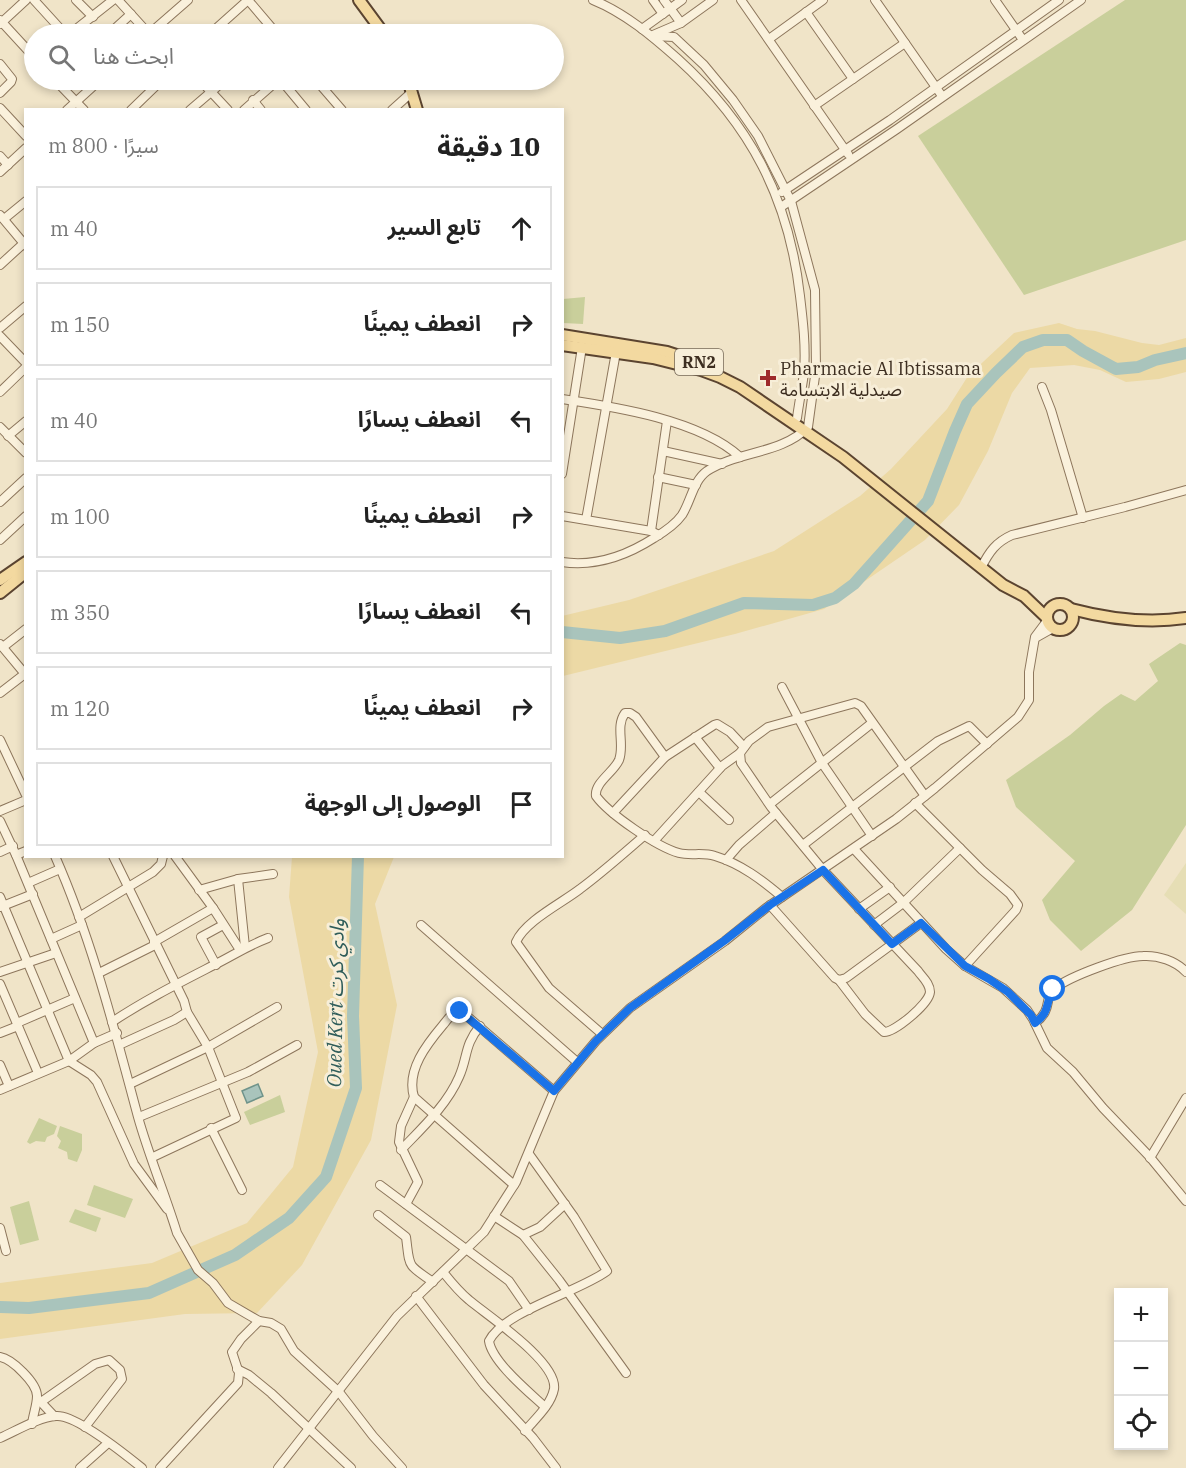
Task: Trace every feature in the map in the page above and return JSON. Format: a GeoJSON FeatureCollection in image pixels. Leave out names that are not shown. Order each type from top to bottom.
{"type":"FeatureCollection","features":[{"type":"Feature","properties":{"kind":"main road"},"geometry":{"type":"LineString","coordinates":[[359,0],[377,24]]}},
{"type":"Feature","properties":{"kind":"main road"},"geometry":{"type":"LineString","coordinates":[[412,92],[416,108]]}},
{"type":"Feature","properties":{"kind":"main road","name":"RN2"},"geometry":{"type":"LineString","coordinates":[[564,335],[667,352],[694,360],[748,384],[797,418],[809,431]]}},
{"type":"Feature","properties":{"kind":"main road","name":"RN2"},"geometry":{"type":"LineString","coordinates":[[564,345],[679,364],[720,377],[809,431],[1003,585],[1024,596],[1064,604],[1071,609],[1101,617],[1140,621],[1186,618]]}},
{"type":"Feature","properties":{"kind":"main road"},"geometry":{"type":"LineString","coordinates":[[0,593],[4,577],[24,563]]}},
{"type":"Feature","properties":{"kind":"main road"},"geometry":{"type":"LineString","coordinates":[[4,577],[24,572]]}},
{"type":"Feature","properties":{"kind":"main road","name":"RN2"},"geometry":{"type":"LineString","coordinates":[[1024,596],[1057,630],[1066,628],[1072,622],[1101,617]]}},
{"type":"Feature","properties":{"kind":"main road"},"geometry":{"type":"LineString","coordinates":[[1049,622],[1049,609],[1056,604]]}},
{"type":"Feature","properties":{"kind":"main road"},"geometry":{"type":"LineString","coordinates":[[1071,609],[1072,622]]}},
{"type":"Feature","properties":{"kind":"street"},"geometry":{"type":"LineString","coordinates":[[24,46],[1,22],[26,0]]}},
{"type":"Feature","properties":{"kind":"street"},"geometry":{"type":"LineString","coordinates":[[34,0],[56,24]]}},
{"type":"Feature","properties":{"kind":"street"},"geometry":{"type":"LineString","coordinates":[[76,0],[93,17]]}},
{"type":"Feature","properties":{"kind":"street"},"geometry":{"type":"LineString","coordinates":[[84,24],[113,0]]}},
{"type":"Feature","properties":{"kind":"street"},"geometry":{"type":"LineString","coordinates":[[118,0],[140,24]]}},
{"type":"Feature","properties":{"kind":"street"},"geometry":{"type":"LineString","coordinates":[[161,24],[188,0]]}},
{"type":"Feature","properties":{"kind":"street"},"geometry":{"type":"LineString","coordinates":[[221,24],[248,0],[268,24]]}},
{"type":"Feature","properties":{"kind":"street"},"geometry":{"type":"LineString","coordinates":[[593,0],[607,6],[652,36],[695,74],[724,105],[746,136],[776,196],[792,244],[804,328],[804,372],[797,418]]}},
{"type":"Feature","properties":{"kind":"street"},"geometry":{"type":"LineString","coordinates":[[652,0],[663,14]]}},
{"type":"Feature","properties":{"kind":"street"},"geometry":{"type":"LineString","coordinates":[[664,0],[681,23]]}},
{"type":"Feature","properties":{"kind":"street"},"geometry":{"type":"LineString","coordinates":[[642,29],[682,0]]}},
{"type":"Feature","properties":{"kind":"street"},"geometry":{"type":"LineString","coordinates":[[652,36],[681,23],[713,0]]}},
{"type":"Feature","properties":{"kind":"street"},"geometry":{"type":"LineString","coordinates":[[741,0],[852,159]]}},
{"type":"Feature","properties":{"kind":"street"},"geometry":{"type":"LineString","coordinates":[[769,39],[823,0]]}},
{"type":"Feature","properties":{"kind":"street"},"geometry":{"type":"LineString","coordinates":[[875,0],[942,96]]}},
{"type":"Feature","properties":{"kind":"street"},"geometry":{"type":"LineString","coordinates":[[996,0],[1023,40]]}},
{"type":"Feature","properties":{"kind":"street"},"geometry":{"type":"LineString","coordinates":[[776,196],[890,120],[1061,0],[1069,8]]}},
{"type":"Feature","properties":{"kind":"street"},"geometry":{"type":"LineString","coordinates":[[781,207],[1081,0]]}},
{"type":"Feature","properties":{"kind":"street"},"geometry":{"type":"LineString","coordinates":[[806,12],[852,79]]}},
{"type":"Feature","properties":{"kind":"street"},"geometry":{"type":"LineString","coordinates":[[120,24],[131,14]]}},
{"type":"Feature","properties":{"kind":"street"},"geometry":{"type":"LineString","coordinates":[[564,562],[583,564],[612,559],[639,548],[681,516],[696,485],[705,473],[722,464],[781,444],[809,431],[816,369],[816,290],[791,201],[758,136],[733,100],[704,65],[674,37],[652,36]]}},
{"type":"Feature","properties":{"kind":"street"},"geometry":{"type":"LineString","coordinates":[[814,106],[905,43]]}},
{"type":"Feature","properties":{"kind":"street"},"geometry":{"type":"LineString","coordinates":[[0,64],[12,79],[0,93]]}},
{"type":"Feature","properties":{"kind":"street"},"geometry":{"type":"LineString","coordinates":[[66,90],[82,108]]}},
{"type":"Feature","properties":{"kind":"street"},"geometry":{"type":"LineString","coordinates":[[69,108],[89,90]]}},
{"type":"Feature","properties":{"kind":"street"},"geometry":{"type":"LineString","coordinates":[[132,108],[151,90]]}},
{"type":"Feature","properties":{"kind":"street"},"geometry":{"type":"LineString","coordinates":[[245,108],[266,90]]}},
{"type":"Feature","properties":{"kind":"street"},"geometry":{"type":"LineString","coordinates":[[289,90],[304,108]]}},
{"type":"Feature","properties":{"kind":"street"},"geometry":{"type":"LineString","coordinates":[[325,90],[340,108]]}},
{"type":"Feature","properties":{"kind":"street"},"geometry":{"type":"LineString","coordinates":[[192,108],[211,91],[226,108]]}},
{"type":"Feature","properties":{"kind":"street"},"geometry":{"type":"LineString","coordinates":[[394,108],[412,92]]}},
{"type":"Feature","properties":{"kind":"street"},"geometry":{"type":"LineString","coordinates":[[253,100],[259,108]]}},
{"type":"Feature","properties":{"kind":"street"},"geometry":{"type":"LineString","coordinates":[[0,108],[24,134]]}},
{"type":"Feature","properties":{"kind":"street"},"geometry":{"type":"LineString","coordinates":[[890,120],[897,129]]}},
{"type":"Feature","properties":{"kind":"street"},"geometry":{"type":"LineString","coordinates":[[0,172],[24,150]]}},
{"type":"Feature","properties":{"kind":"street"},"geometry":{"type":"LineString","coordinates":[[0,156],[8,165]]}},
{"type":"Feature","properties":{"kind":"street"},"geometry":{"type":"LineString","coordinates":[[0,265],[24,245],[2,217],[24,202]]}},
{"type":"Feature","properties":{"kind":"street"},"geometry":{"type":"LineString","coordinates":[[0,328],[24,308]]}},
{"type":"Feature","properties":{"kind":"street"},"geometry":{"type":"LineString","coordinates":[[0,336],[24,363]]}},
{"type":"Feature","properties":{"kind":"street"},"geometry":{"type":"LineString","coordinates":[[564,462],[582,347]]}},
{"type":"Feature","properties":{"kind":"street"},"geometry":{"type":"LineString","coordinates":[[586,520],[616,352]]}},
{"type":"Feature","properties":{"kind":"street"},"geometry":{"type":"LineString","coordinates":[[0,392],[24,367]]}},
{"type":"Feature","properties":{"kind":"street"},"geometry":{"type":"LineString","coordinates":[[1042,387],[1083,518]]}},
{"type":"Feature","properties":{"kind":"street"},"geometry":{"type":"LineString","coordinates":[[564,399],[606,405],[667,422],[709,436],[728,446],[741,457]]}},
{"type":"Feature","properties":{"kind":"street"},"geometry":{"type":"LineString","coordinates":[[651,531],[667,422]]}},
{"type":"Feature","properties":{"kind":"street"},"geometry":{"type":"LineString","coordinates":[[8,436],[24,423]]}},
{"type":"Feature","properties":{"kind":"street"},"geometry":{"type":"LineString","coordinates":[[0,427],[24,451]]}},
{"type":"Feature","properties":{"kind":"street"},"geometry":{"type":"LineString","coordinates":[[663,451],[722,464]]}},
{"type":"Feature","properties":{"kind":"street"},"geometry":{"type":"LineString","coordinates":[[658,477],[696,485]]}},
{"type":"Feature","properties":{"kind":"street"},"geometry":{"type":"LineString","coordinates":[[0,502],[24,480]]}},
{"type":"Feature","properties":{"kind":"street"},"geometry":{"type":"LineString","coordinates":[[981,568],[992,548],[1005,538],[1186,490]]}},
{"type":"Feature","properties":{"kind":"street"},"geometry":{"type":"LineString","coordinates":[[564,516],[651,531],[659,535]]}},
{"type":"Feature","properties":{"kind":"street"},"geometry":{"type":"LineString","coordinates":[[0,540],[24,518]]}},
{"type":"Feature","properties":{"kind":"street"},"geometry":{"type":"LineString","coordinates":[[278,1468],[398,1316],[416,1296],[480,1238],[514,1185],[554,1091],[602,1034],[630,1008],[770,905],[854,849],[925,796],[1018,717],[1026,706],[1030,691],[1029,672],[1035,637],[1049,622]]}},
{"type":"Feature","properties":{"kind":"street"},"geometry":{"type":"LineString","coordinates":[[24,630],[1,645],[24,673]]}},
{"type":"Feature","properties":{"kind":"street"},"geometry":{"type":"LineString","coordinates":[[0,693],[24,675]]}},
{"type":"Feature","properties":{"kind":"street"},"geometry":{"type":"LineString","coordinates":[[782,687],[822,763],[872,836]]}},
{"type":"Feature","properties":{"kind":"street"},"geometry":{"type":"LineString","coordinates":[[654,841],[720,768],[768,726],[855,703],[861,706],[925,796]]}},
{"type":"Feature","properties":{"kind":"street"},"geometry":{"type":"LineString","coordinates":[[665,757],[636,717],[630,713],[625,714],[620,725],[622,740],[619,759],[595,791],[599,800],[654,841],[675,852],[706,854],[726,860],[745,869],[782,897]]}},
{"type":"Feature","properties":{"kind":"street"},"geometry":{"type":"LineString","coordinates":[[770,804],[872,723]]}},
{"type":"Feature","properties":{"kind":"street"},"geometry":{"type":"LineString","coordinates":[[614,813],[665,757],[717,724],[730,732],[742,750],[741,763],[776,813],[823,870],[927,982],[930,993],[925,1004],[894,1030],[887,1032],[880,1030],[839,980],[770,905]]}},
{"type":"Feature","properties":{"kind":"street"},"geometry":{"type":"LineString","coordinates":[[803,845],[938,741],[966,727],[973,728],[987,744]]}},
{"type":"Feature","properties":{"kind":"street"},"geometry":{"type":"LineString","coordinates":[[695,737],[720,768]]}},
{"type":"Feature","properties":{"kind":"street"},"geometry":{"type":"LineString","coordinates":[[0,740],[24,793]]}},
{"type":"Feature","properties":{"kind":"street"},"geometry":{"type":"LineString","coordinates":[[699,792],[729,820]]}},
{"type":"Feature","properties":{"kind":"street"},"geometry":{"type":"LineString","coordinates":[[0,811],[24,798]]}},
{"type":"Feature","properties":{"kind":"street"},"geometry":{"type":"LineString","coordinates":[[915,803],[1010,894],[1018,907],[965,966]]}},
{"type":"Feature","properties":{"kind":"street"},"geometry":{"type":"LineString","coordinates":[[726,860],[739,845],[776,813]]}},
{"type":"Feature","properties":{"kind":"street"},"geometry":{"type":"LineString","coordinates":[[0,820],[13,846],[94,1043]]}},
{"type":"Feature","properties":{"kind":"street"},"geometry":{"type":"LineString","coordinates":[[602,1034],[549,988],[516,942],[522,932],[645,836]]}},
{"type":"Feature","properties":{"kind":"street"},"geometry":{"type":"LineString","coordinates":[[0,852],[13,846]]}},
{"type":"Feature","properties":{"kind":"street"},"geometry":{"type":"LineString","coordinates":[[874,925],[903,903],[960,848]]}},
{"type":"Feature","properties":{"kind":"street"},"geometry":{"type":"LineString","coordinates":[[854,849],[921,923],[965,966],[1008,992],[1027,1010],[1047,1048],[1067,1066],[1186,1201]]}},
{"type":"Feature","properties":{"kind":"street"},"geometry":{"type":"LineString","coordinates":[[16,855],[24,852]]}},
{"type":"Feature","properties":{"kind":"street"},"geometry":{"type":"LineString","coordinates":[[56,858],[99,973],[139,1117],[177,1233],[198,1270],[213,1283],[228,1303],[259,1321],[271,1323],[281,1329],[294,1351],[339,1392],[373,1436],[402,1468]]}},
{"type":"Feature","properties":{"kind":"street"},"geometry":{"type":"LineString","coordinates":[[114,858],[187,1012],[208,1047],[236,1118],[153,1157]]}},
{"type":"Feature","properties":{"kind":"street"},"geometry":{"type":"LineString","coordinates":[[51,939],[158,868],[162,858]]}},
{"type":"Feature","properties":{"kind":"street"},"geometry":{"type":"LineString","coordinates":[[176,858],[223,925],[243,948]]}},
{"type":"Feature","properties":{"kind":"street"},"geometry":{"type":"LineString","coordinates":[[28,884],[60,869]]}},
{"type":"Feature","properties":{"kind":"street"},"geometry":{"type":"LineString","coordinates":[[199,890],[238,879],[273,874]]}},
{"type":"Feature","properties":{"kind":"street"},"geometry":{"type":"LineString","coordinates":[[238,879],[243,948]]}},
{"type":"Feature","properties":{"kind":"street"},"geometry":{"type":"LineString","coordinates":[[859,909],[890,887]]}},
{"type":"Feature","properties":{"kind":"street"},"geometry":{"type":"LineString","coordinates":[[33,894],[1,903],[69,1061],[91,1075],[97,1082],[134,1164],[171,1215]]}},
{"type":"Feature","properties":{"kind":"street"},"geometry":{"type":"LineString","coordinates":[[99,973],[155,944],[213,908]]}},
{"type":"Feature","properties":{"kind":"street"},"geometry":{"type":"LineString","coordinates":[[839,980],[846,978],[921,923]]}},
{"type":"Feature","properties":{"kind":"street"},"geometry":{"type":"LineString","coordinates":[[216,964],[201,937],[223,925]]}},
{"type":"Feature","properties":{"kind":"street"},"geometry":{"type":"LineString","coordinates":[[421,925],[577,1062]]}},
{"type":"Feature","properties":{"kind":"street"},"geometry":{"type":"LineString","coordinates":[[112,1022],[175,984],[243,948],[268,938]]}},
{"type":"Feature","properties":{"kind":"street"},"geometry":{"type":"LineString","coordinates":[[0,972],[56,953]]}},
{"type":"Feature","properties":{"kind":"street"},"geometry":{"type":"LineString","coordinates":[[1035,1023],[1045,1015],[1053,989],[1098,968],[1146,955],[1179,964],[1186,972]]}},
{"type":"Feature","properties":{"kind":"street"},"geometry":{"type":"LineString","coordinates":[[0,984],[39,1073]]}},
{"type":"Feature","properties":{"kind":"street"},"geometry":{"type":"LineString","coordinates":[[0,1033],[75,998]]}},
{"type":"Feature","properties":{"kind":"street"},"geometry":{"type":"LineString","coordinates":[[130,1084],[208,1047],[277,1007]]}},
{"type":"Feature","properties":{"kind":"street"},"geometry":{"type":"LineString","coordinates":[[406,1204],[418,1182],[401,1150],[399,1132],[414,1097],[412,1085],[421,1054],[452,1015],[460,1011],[554,1091]]}},
{"type":"Feature","properties":{"kind":"street"},"geometry":{"type":"LineString","coordinates":[[119,1045],[187,1012]]}},
{"type":"Feature","properties":{"kind":"street"},"geometry":{"type":"LineString","coordinates":[[401,1150],[434,1115],[459,1077],[466,1048],[480,1026]]}},
{"type":"Feature","properties":{"kind":"street"},"geometry":{"type":"LineString","coordinates":[[0,1090],[69,1061],[94,1043],[117,1033]]}},
{"type":"Feature","properties":{"kind":"street"},"geometry":{"type":"LineString","coordinates":[[139,1117],[248,1072],[297,1045]]}},
{"type":"Feature","properties":{"kind":"street"},"geometry":{"type":"LineString","coordinates":[[0,1065],[9,1086]]}},
{"type":"Feature","properties":{"kind":"street"},"geometry":{"type":"LineString","coordinates":[[414,1097],[514,1185]]}},
{"type":"Feature","properties":{"kind":"street"},"geometry":{"type":"LineString","coordinates":[[1150,1158],[1186,1098]]}},
{"type":"Feature","properties":{"kind":"street"},"geometry":{"type":"LineString","coordinates":[[211,1128],[242,1190]]}},
{"type":"Feature","properties":{"kind":"street"},"geometry":{"type":"LineString","coordinates":[[529,1154],[565,1204],[607,1271],[529,1310],[503,1325],[491,1337],[489,1345],[512,1374],[545,1407]]}},
{"type":"Feature","properties":{"kind":"street"},"geometry":{"type":"LineString","coordinates":[[380,1185],[509,1281],[529,1310]]}},
{"type":"Feature","properties":{"kind":"street"},"geometry":{"type":"LineString","coordinates":[[523,1235],[540,1227],[565,1204]]}},
{"type":"Feature","properties":{"kind":"street"},"geometry":{"type":"LineString","coordinates":[[378,1215],[406,1237],[408,1261],[433,1282]]}},
{"type":"Feature","properties":{"kind":"street"},"geometry":{"type":"LineString","coordinates":[[494,1216],[523,1235],[626,1373]]}},
{"type":"Feature","properties":{"kind":"street"},"geometry":{"type":"LineString","coordinates":[[0,1228],[6,1251]]}},
{"type":"Feature","properties":{"kind":"street"},"geometry":{"type":"LineString","coordinates":[[443,1272],[467,1298],[503,1325],[532,1351],[553,1379],[553,1391],[545,1407],[525,1431]]}},
{"type":"Feature","properties":{"kind":"street"},"geometry":{"type":"LineString","coordinates":[[416,1296],[474,1374],[556,1468]]}},
{"type":"Feature","properties":{"kind":"street"},"geometry":{"type":"LineString","coordinates":[[160,1468],[238,1383],[240,1378],[232,1352],[259,1321]]}},
{"type":"Feature","properties":{"kind":"street"},"geometry":{"type":"LineString","coordinates":[[0,1357],[7,1358],[26,1376],[36,1390],[39,1400],[54,1416]]}},
{"type":"Feature","properties":{"kind":"street"},"geometry":{"type":"LineString","coordinates":[[32,1424],[39,1400],[95,1364],[109,1360],[120,1370],[123,1378],[86,1427]]}},
{"type":"Feature","properties":{"kind":"street"},"geometry":{"type":"LineString","coordinates":[[237,1369],[257,1381],[351,1468]]}},
{"type":"Feature","properties":{"kind":"street"},"geometry":{"type":"LineString","coordinates":[[0,1438],[54,1416],[66,1416],[86,1427],[140,1467]]}},
{"type":"Feature","properties":{"kind":"street"},"geometry":{"type":"LineString","coordinates":[[80,1468],[108,1443]]}},
{"type":"Feature","properties":{"kind":"shaded area"},"geometry":{"type":"Polygon","coordinates":[[[1186,863],[1186,914],[1164,895],[1186,863]]]}},
{"type":"Feature","properties":{"kind":"green space"},"geometry":{"type":"Polygon","coordinates":[[[1125,0],[1186,0],[1186,240],[1024,295],[918,136],[1125,0]]]}},
{"type":"Feature","properties":{"kind":"green space"},"geometry":{"type":"Polygon","coordinates":[[[585,297],[583,324],[564,323],[564,299],[585,297]]]}},
{"type":"Feature","properties":{"kind":"green space"},"geometry":{"type":"Polygon","coordinates":[[[1180,643],[1186,645],[1186,825],[1132,910],[1081,951],[1050,920],[1042,900],[1075,861],[1016,807],[1006,780],[1070,735],[1121,694],[1135,701],[1158,681],[1149,664],[1180,643]]]}},
{"type":"Feature","properties":{"kind":"green space"},"geometry":{"type":"Polygon","coordinates":[[[280,1095],[285,1112],[250,1125],[244,1112],[280,1095]]]}},
{"type":"Feature","properties":{"kind":"green space"},"geometry":{"type":"Polygon","coordinates":[[[39,1118],[57,1126],[54,1134],[47,1137],[45,1142],[36,1141],[30,1144],[27,1142],[39,1118]]]}},
{"type":"Feature","properties":{"kind":"green space"},"geometry":{"type":"Polygon","coordinates":[[[60,1126],[82,1134],[82,1150],[77,1162],[68,1159],[67,1152],[58,1148],[61,1141],[57,1136],[60,1126]]]}},
{"type":"Feature","properties":{"kind":"green space"},"geometry":{"type":"Polygon","coordinates":[[[94,1185],[133,1199],[125,1218],[87,1205],[94,1185]]]}},
{"type":"Feature","properties":{"kind":"green space"},"geometry":{"type":"Polygon","coordinates":[[[29,1201],[39,1240],[20,1245],[10,1207],[29,1201]]]}},
{"type":"Feature","properties":{"kind":"green space"},"geometry":{"type":"Polygon","coordinates":[[[75,1209],[101,1218],[96,1232],[69,1222],[75,1209]]]}},
{"type":"Feature","properties":{"kind":"sand"},"geometry":{"type":"Polygon","coordinates":[[[1059,323],[1142,343],[1159,345],[1186,338],[1186,372],[1159,379],[1126,382],[1100,370],[1074,365],[1030,368],[1012,393],[988,451],[959,505],[925,540],[824,609],[735,634],[564,676],[564,616],[629,600],[774,551],[860,496],[891,469],[947,409],[968,376],[1014,333],[1059,323]]]}},
{"type":"Feature","properties":{"kind":"sand"},"geometry":{"type":"Polygon","coordinates":[[[292,858],[394,858],[375,904],[397,1005],[371,1140],[302,1265],[257,1313],[185,1314],[0,1339],[0,1283],[152,1263],[247,1223],[293,1167],[318,1052],[289,897],[292,858]]]}},
{"type":"Feature","properties":{"kind":"water"},"geometry":{"type":"Polygon","coordinates":[[[258,1084],[263,1096],[247,1103],[242,1091],[258,1084]]]}},
{"type":"Feature","properties":{"kind":"waterway","name":"Oued Kert وادي كرت"},"geometry":{"type":"LineString","coordinates":[[564,632],[620,638],[665,631],[744,603],[813,605],[835,598],[854,584],[928,501],[967,404],[1023,347],[1043,340],[1067,340],[1116,369],[1138,367],[1155,360],[1186,353]]}},
{"type":"Feature","properties":{"kind":"waterway","name":"Oued Kert وادي كرت"},"geometry":{"type":"LineString","coordinates":[[0,1307],[29,1308],[149,1293],[235,1255],[289,1218],[326,1177],[356,1088],[353,1016],[358,858]]}},
{"type":"Feature","properties":{"kind":"place","name":"Pharmacie Al Ibtissama صيدلية الابتسامة"},"geometry":{"type":"Point","coordinates":[768,378]}},
{"type":"Feature","properties":{"kind":"route"},"geometry":{"type":"LineString","coordinates":[[460,1011],[554,1091],[596,1041],[630,1008],[724,941],[749,920],[823,870],[892,944],[921,923],[965,966],[1008,992],[1031,1015],[1035,1023],[1045,1015],[1053,989]]}}]}
